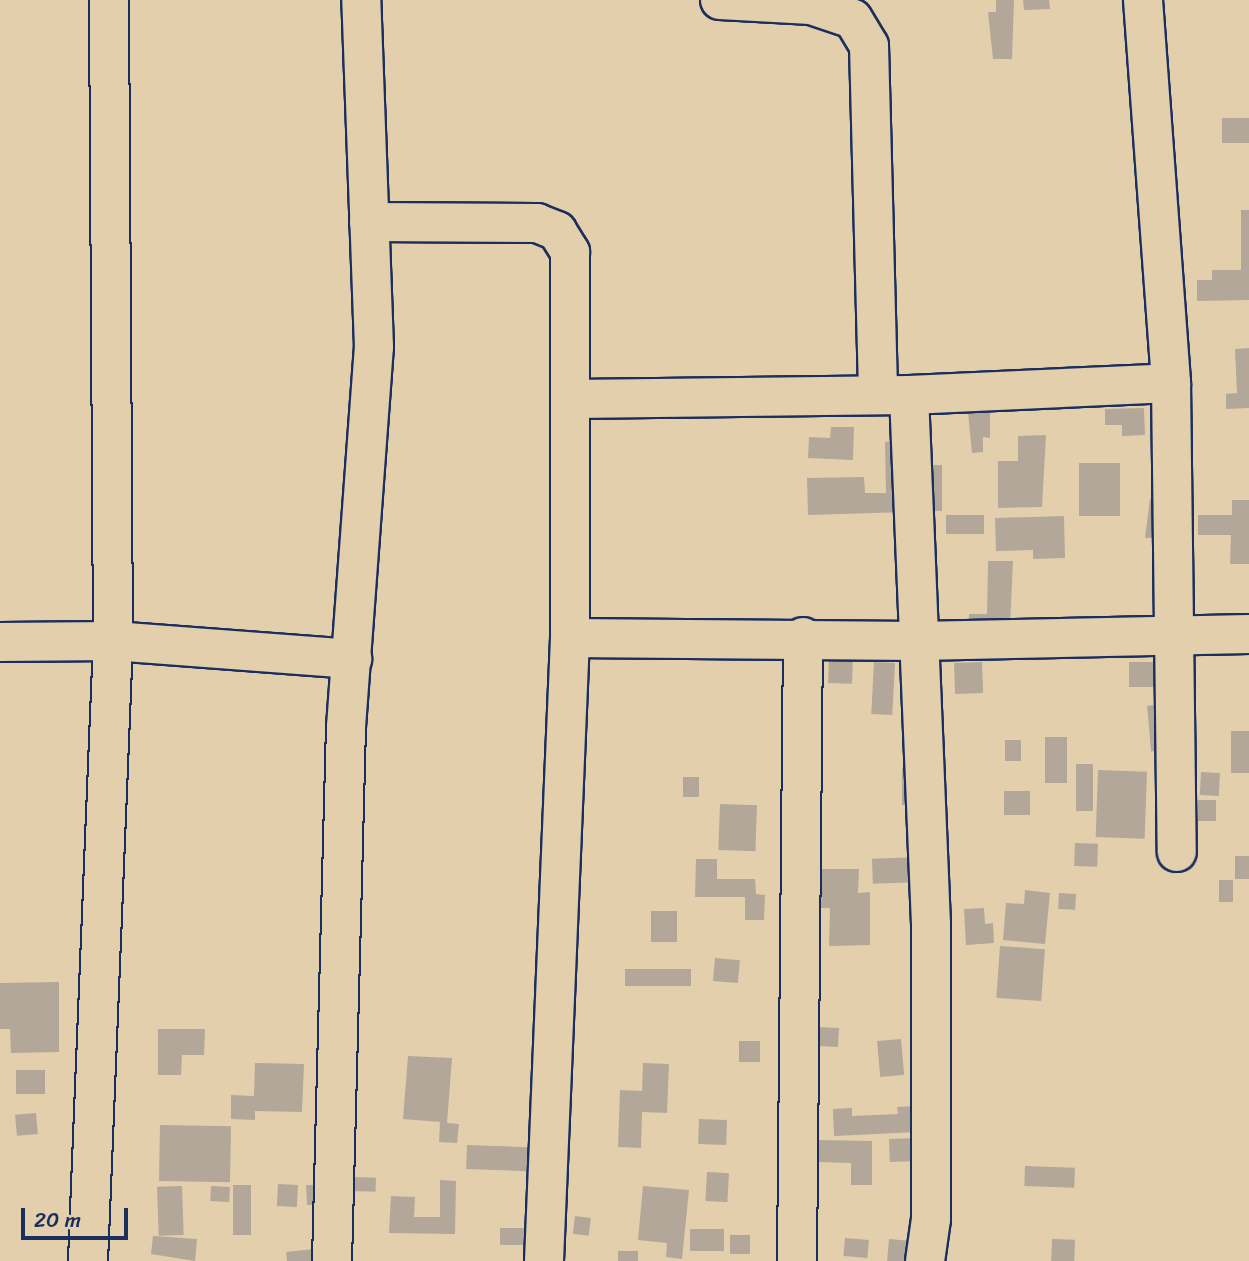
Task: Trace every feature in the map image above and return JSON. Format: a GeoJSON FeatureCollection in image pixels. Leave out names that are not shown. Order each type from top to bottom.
{"type":"FeatureCollection","features":[{"type":"Feature","properties":{"kind":"street"},"geometry":{"type":"LineString","coordinates":[[88,1261],[113,641],[109,0]]}},
{"type":"Feature","properties":{"kind":"street"},"geometry":{"type":"LineString","coordinates":[[332,1261],[346,727],[374,347],[361,0]]}},
{"type":"Feature","properties":{"kind":"street"},"geometry":{"type":"LineString","coordinates":[[720,0],[811,2],[853,19],[870,46],[894,395],[917,641],[931,924],[931,1219],[925,1261]]}},
{"type":"Feature","properties":{"kind":"street"},"geometry":{"type":"LineString","coordinates":[[1143,0],[1171,383],[1177,638],[1177,852]]}},
{"type":"Feature","properties":{"kind":"street"},"geometry":{"type":"LineString","coordinates":[[369,222],[537,223],[557,231],[569,251],[572,399],[570,638],[544,1261]]}},
{"type":"Feature","properties":{"kind":"street"},"geometry":{"type":"LineString","coordinates":[[572,399],[894,395],[1171,383]]}},
{"type":"Feature","properties":{"kind":"street"},"geometry":{"type":"LineString","coordinates":[[570,638],[803,637],[917,641],[1177,638],[1249,634]]}},
{"type":"Feature","properties":{"kind":"street"},"geometry":{"type":"LineString","coordinates":[[797,1261],[803,637]]}},
{"type":"Feature","properties":{"kind":"street"},"geometry":{"type":"LineString","coordinates":[[0,642],[113,641],[352,659]]}},
{"type":"Feature","properties":{"kind":"building"},"geometry":{"type":"Polygon","coordinates":[[[996,0],[1014,0],[1012,59],[993,59],[988,12],[996,12],[996,0]]]}},
{"type":"Feature","properties":{"kind":"building"},"geometry":{"type":"Polygon","coordinates":[[[1023,0],[1049,0],[1050,9],[1024,10],[1023,0]]]}},
{"type":"Feature","properties":{"kind":"building"},"geometry":{"type":"Polygon","coordinates":[[[1222,118],[1249,118],[1249,143],[1222,143],[1222,118]]]}},
{"type":"Feature","properties":{"kind":"building"},"geometry":{"type":"Polygon","coordinates":[[[1241,210],[1249,210],[1249,300],[1197,301],[1197,280],[1212,280],[1212,270],[1241,270],[1241,210]]]}},
{"type":"Feature","properties":{"kind":"building"},"geometry":{"type":"Polygon","coordinates":[[[1249,348],[1249,408],[1226,409],[1226,394],[1237,393],[1235,349],[1249,348]]]}},
{"type":"Feature","properties":{"kind":"building"},"geometry":{"type":"Polygon","coordinates":[[[1144,408],[1145,435],[1122,436],[1122,425],[1105,425],[1105,409],[1144,408]]]}},
{"type":"Feature","properties":{"kind":"building"},"geometry":{"type":"Polygon","coordinates":[[[968,413],[990,413],[990,438],[983,437],[983,452],[972,453],[968,413]]]}},
{"type":"Feature","properties":{"kind":"building"},"geometry":{"type":"Polygon","coordinates":[[[831,427],[854,427],[853,460],[808,458],[809,437],[830,438],[831,427]]]}},
{"type":"Feature","properties":{"kind":"building"},"geometry":{"type":"Polygon","coordinates":[[[1046,435],[1042,507],[998,508],[998,461],[1018,461],[1018,436],[1046,435]]]}},
{"type":"Feature","properties":{"kind":"building"},"geometry":{"type":"Polygon","coordinates":[[[904,441],[906,512],[808,515],[807,478],[864,477],[865,493],[886,493],[885,442],[904,441]]]}},
{"type":"Feature","properties":{"kind":"building"},"geometry":{"type":"Polygon","coordinates":[[[1079,463],[1120,463],[1120,516],[1079,516],[1079,463]]]}},
{"type":"Feature","properties":{"kind":"building"},"geometry":{"type":"Polygon","coordinates":[[[915,465],[942,465],[942,511],[915,511],[915,465]]]}},
{"type":"Feature","properties":{"kind":"building"},"geometry":{"type":"Polygon","coordinates":[[[1166,498],[1166,537],[1145,538],[1150,499],[1166,498]]]}},
{"type":"Feature","properties":{"kind":"building"},"geometry":{"type":"Polygon","coordinates":[[[1232,500],[1249,500],[1249,564],[1230,564],[1231,535],[1198,535],[1198,515],[1232,515],[1232,500]]]}},
{"type":"Feature","properties":{"kind":"building"},"geometry":{"type":"Polygon","coordinates":[[[946,515],[984,515],[984,534],[946,534],[946,515]]]}},
{"type":"Feature","properties":{"kind":"building"},"geometry":{"type":"Polygon","coordinates":[[[1064,516],[1065,558],[1033,559],[1033,550],[996,551],[995,518],[1064,516]]]}},
{"type":"Feature","properties":{"kind":"building"},"geometry":{"type":"Polygon","coordinates":[[[988,561],[1013,561],[1010,626],[969,626],[969,614],[987,614],[988,561]]]}},
{"type":"Feature","properties":{"kind":"building"},"geometry":{"type":"Polygon","coordinates":[[[829,656],[853,657],[852,684],[828,683],[829,656]]]}},
{"type":"Feature","properties":{"kind":"building"},"geometry":{"type":"Polygon","coordinates":[[[874,662],[895,663],[892,715],[871,714],[874,662]]]}},
{"type":"Feature","properties":{"kind":"building"},"geometry":{"type":"Polygon","coordinates":[[[982,662],[983,693],[955,694],[954,663],[982,662]]]}},
{"type":"Feature","properties":{"kind":"building"},"geometry":{"type":"Polygon","coordinates":[[[1129,662],[1167,662],[1167,687],[1129,687],[1129,662]]]}},
{"type":"Feature","properties":{"kind":"building"},"geometry":{"type":"Polygon","coordinates":[[[1167,704],[1171,750],[1151,752],[1147,706],[1167,704]]]}},
{"type":"Feature","properties":{"kind":"building"},"geometry":{"type":"Polygon","coordinates":[[[1231,731],[1249,731],[1249,773],[1231,773],[1231,731]]]}},
{"type":"Feature","properties":{"kind":"building"},"geometry":{"type":"Polygon","coordinates":[[[1045,737],[1067,737],[1067,783],[1045,783],[1045,737]]]}},
{"type":"Feature","properties":{"kind":"building"},"geometry":{"type":"Polygon","coordinates":[[[1005,740],[1021,740],[1021,761],[1005,761],[1005,740]]]}},
{"type":"Feature","properties":{"kind":"building"},"geometry":{"type":"Polygon","coordinates":[[[1076,764],[1093,764],[1093,811],[1076,811],[1076,764]]]}},
{"type":"Feature","properties":{"kind":"building"},"geometry":{"type":"Polygon","coordinates":[[[902,768],[922,768],[922,805],[902,805],[902,768]]]}},
{"type":"Feature","properties":{"kind":"building"},"geometry":{"type":"Polygon","coordinates":[[[1098,770],[1147,772],[1145,839],[1096,837],[1098,770]]]}},
{"type":"Feature","properties":{"kind":"building"},"geometry":{"type":"Polygon","coordinates":[[[1201,772],[1220,773],[1219,796],[1200,795],[1201,772]]]}},
{"type":"Feature","properties":{"kind":"building"},"geometry":{"type":"Polygon","coordinates":[[[683,777],[699,777],[699,797],[683,797],[683,777]]]}},
{"type":"Feature","properties":{"kind":"building"},"geometry":{"type":"Polygon","coordinates":[[[1004,791],[1030,791],[1030,815],[1004,815],[1004,791]]]}},
{"type":"Feature","properties":{"kind":"building"},"geometry":{"type":"Polygon","coordinates":[[[1198,800],[1216,800],[1216,821],[1198,821],[1198,800]]]}},
{"type":"Feature","properties":{"kind":"building"},"geometry":{"type":"Polygon","coordinates":[[[720,804],[757,805],[755,851],[718,850],[720,804]]]}},
{"type":"Feature","properties":{"kind":"building"},"geometry":{"type":"Polygon","coordinates":[[[1075,843],[1098,844],[1097,867],[1074,866],[1075,843]]]}},
{"type":"Feature","properties":{"kind":"building"},"geometry":{"type":"Polygon","coordinates":[[[1235,856],[1249,856],[1249,879],[1235,879],[1235,856]]]}},
{"type":"Feature","properties":{"kind":"building"},"geometry":{"type":"Polygon","coordinates":[[[922,857],[923,882],[873,884],[872,859],[922,857]]]}},
{"type":"Feature","properties":{"kind":"building"},"geometry":{"type":"Polygon","coordinates":[[[696,859],[717,859],[717,879],[755,879],[756,894],[765,895],[764,920],[745,920],[745,897],[695,897],[696,859]]]}},
{"type":"Feature","properties":{"kind":"building"},"geometry":{"type":"Polygon","coordinates":[[[820,869],[859,869],[858,893],[870,892],[870,945],[829,946],[830,908],[820,908],[820,869]]]}},
{"type":"Feature","properties":{"kind":"building"},"geometry":{"type":"Polygon","coordinates":[[[1219,880],[1233,880],[1233,902],[1219,902],[1219,880]]]}},
{"type":"Feature","properties":{"kind":"building"},"geometry":{"type":"Polygon","coordinates":[[[1025,890],[1050,893],[1045,944],[1003,940],[1006,903],[1024,904],[1025,890]]]}},
{"type":"Feature","properties":{"kind":"building"},"geometry":{"type":"Polygon","coordinates":[[[1059,893],[1076,894],[1075,910],[1058,909],[1059,893]]]}},
{"type":"Feature","properties":{"kind":"building"},"geometry":{"type":"Polygon","coordinates":[[[984,908],[985,924],[993,923],[994,943],[966,945],[964,909],[984,908]]]}},
{"type":"Feature","properties":{"kind":"building"},"geometry":{"type":"Polygon","coordinates":[[[651,911],[677,911],[677,942],[651,942],[651,911]]]}},
{"type":"Feature","properties":{"kind":"building"},"geometry":{"type":"Polygon","coordinates":[[[1000,946],[1045,949],[1041,1001],[996,998],[1000,946]]]}},
{"type":"Feature","properties":{"kind":"building"},"geometry":{"type":"Polygon","coordinates":[[[715,958],[740,960],[738,983],[713,981],[715,958]]]}},
{"type":"Feature","properties":{"kind":"building"},"geometry":{"type":"Polygon","coordinates":[[[625,969],[691,969],[691,986],[625,986],[625,969]]]}},
{"type":"Feature","properties":{"kind":"building"},"geometry":{"type":"Polygon","coordinates":[[[59,982],[59,1052],[11,1053],[10,1029],[0,1029],[0,983],[59,982]]]}},
{"type":"Feature","properties":{"kind":"building"},"geometry":{"type":"Polygon","coordinates":[[[818,1027],[839,1028],[838,1047],[817,1046],[818,1027]]]}},
{"type":"Feature","properties":{"kind":"building"},"geometry":{"type":"Polygon","coordinates":[[[158,1029],[205,1029],[204,1055],[182,1055],[181,1075],[158,1075],[158,1029]]]}},
{"type":"Feature","properties":{"kind":"building"},"geometry":{"type":"Polygon","coordinates":[[[901,1039],[904,1075],[880,1077],[877,1041],[901,1039]]]}},
{"type":"Feature","properties":{"kind":"building"},"geometry":{"type":"Polygon","coordinates":[[[739,1041],[760,1041],[760,1062],[739,1062],[739,1041]]]}},
{"type":"Feature","properties":{"kind":"building"},"geometry":{"type":"Polygon","coordinates":[[[408,1056],[452,1058],[447,1123],[459,1124],[457,1143],[439,1142],[440,1122],[403,1119],[408,1056]]]}},
{"type":"Feature","properties":{"kind":"building"},"geometry":{"type":"Polygon","coordinates":[[[255,1063],[304,1064],[302,1112],[255,1111],[255,1120],[231,1119],[231,1095],[254,1096],[255,1063]]]}},
{"type":"Feature","properties":{"kind":"building"},"geometry":{"type":"Polygon","coordinates":[[[643,1063],[669,1064],[667,1113],[642,1112],[641,1148],[618,1147],[620,1090],[642,1091],[643,1063]]]}},
{"type":"Feature","properties":{"kind":"building"},"geometry":{"type":"Polygon","coordinates":[[[16,1070],[45,1070],[45,1094],[16,1094],[16,1070]]]}},
{"type":"Feature","properties":{"kind":"building"},"geometry":{"type":"Polygon","coordinates":[[[915,1106],[917,1132],[834,1136],[833,1109],[852,1108],[852,1116],[898,1114],[897,1107],[915,1106]]]}},
{"type":"Feature","properties":{"kind":"building"},"geometry":{"type":"Polygon","coordinates":[[[36,1113],[38,1134],[17,1136],[15,1115],[36,1113]]]}},
{"type":"Feature","properties":{"kind":"building"},"geometry":{"type":"Polygon","coordinates":[[[699,1119],[727,1120],[726,1145],[698,1144],[699,1119]]]}},
{"type":"Feature","properties":{"kind":"building"},"geometry":{"type":"Polygon","coordinates":[[[160,1125],[231,1126],[230,1182],[159,1181],[160,1125]]]}},
{"type":"Feature","properties":{"kind":"building"},"geometry":{"type":"Polygon","coordinates":[[[916,1138],[917,1161],[890,1162],[889,1139],[916,1138]]]}},
{"type":"Feature","properties":{"kind":"building"},"geometry":{"type":"Polygon","coordinates":[[[818,1140],[872,1141],[872,1185],[851,1185],[851,1163],[818,1162],[818,1140]]]}},
{"type":"Feature","properties":{"kind":"building"},"geometry":{"type":"Polygon","coordinates":[[[467,1145],[529,1147],[528,1171],[466,1169],[467,1145]]]}},
{"type":"Feature","properties":{"kind":"building"},"geometry":{"type":"Polygon","coordinates":[[[1025,1166],[1075,1168],[1074,1188],[1024,1186],[1025,1166]]]}},
{"type":"Feature","properties":{"kind":"building"},"geometry":{"type":"Polygon","coordinates":[[[707,1172],[729,1173],[727,1202],[705,1201],[707,1172]]]}},
{"type":"Feature","properties":{"kind":"building"},"geometry":{"type":"Polygon","coordinates":[[[352,1177],[376,1178],[375,1192],[352,1191],[352,1177]]]}},
{"type":"Feature","properties":{"kind":"building"},"geometry":{"type":"Polygon","coordinates":[[[440,1180],[456,1181],[455,1234],[389,1233],[391,1196],[415,1197],[414,1217],[440,1217],[440,1180]]]}},
{"type":"Feature","properties":{"kind":"building"},"geometry":{"type":"Polygon","coordinates":[[[278,1184],[298,1185],[297,1207],[277,1206],[278,1184]]]}},
{"type":"Feature","properties":{"kind":"building"},"geometry":{"type":"Polygon","coordinates":[[[328,1184],[329,1204],[307,1205],[306,1185],[328,1184]]]}},
{"type":"Feature","properties":{"kind":"building"},"geometry":{"type":"Polygon","coordinates":[[[233,1185],[251,1185],[251,1235],[233,1235],[233,1185]]]}},
{"type":"Feature","properties":{"kind":"building"},"geometry":{"type":"Polygon","coordinates":[[[182,1186],[184,1235],[159,1236],[157,1187],[182,1186]]]}},
{"type":"Feature","properties":{"kind":"building"},"geometry":{"type":"Polygon","coordinates":[[[211,1186],[230,1187],[229,1202],[210,1201],[211,1186]]]}},
{"type":"Feature","properties":{"kind":"building"},"geometry":{"type":"Polygon","coordinates":[[[643,1186],[689,1190],[682,1259],[666,1257],[667,1243],[638,1240],[643,1186]]]}},
{"type":"Feature","properties":{"kind":"building"},"geometry":{"type":"Polygon","coordinates":[[[575,1216],[591,1218],[589,1236],[573,1234],[575,1216]]]}},
{"type":"Feature","properties":{"kind":"building"},"geometry":{"type":"Polygon","coordinates":[[[500,1228],[527,1228],[527,1245],[500,1245],[500,1228]]]}},
{"type":"Feature","properties":{"kind":"building"},"geometry":{"type":"Polygon","coordinates":[[[690,1229],[724,1229],[724,1251],[690,1251],[690,1229]]]}},
{"type":"Feature","properties":{"kind":"building"},"geometry":{"type":"Polygon","coordinates":[[[730,1235],[750,1235],[750,1254],[730,1254],[730,1235]]]}},
{"type":"Feature","properties":{"kind":"building"},"geometry":{"type":"Polygon","coordinates":[[[153,1236],[197,1239],[195,1261],[151,1254],[153,1236]]]}},
{"type":"Feature","properties":{"kind":"building"},"geometry":{"type":"Polygon","coordinates":[[[845,1238],[869,1240],[867,1258],[843,1256],[845,1238]]]}},
{"type":"Feature","properties":{"kind":"building"},"geometry":{"type":"Polygon","coordinates":[[[889,1239],[914,1241],[912,1261],[887,1261],[889,1239]]]}},
{"type":"Feature","properties":{"kind":"building"},"geometry":{"type":"Polygon","coordinates":[[[1052,1239],[1075,1240],[1074,1261],[1051,1261],[1052,1239]]]}},
{"type":"Feature","properties":{"kind":"building"},"geometry":{"type":"Polygon","coordinates":[[[314,1249],[316,1261],[287,1261],[286,1252],[314,1249]]]}},
{"type":"Feature","properties":{"kind":"building"},"geometry":{"type":"Polygon","coordinates":[[[618,1251],[638,1251],[638,1261],[618,1261],[618,1251]]]}}]}
